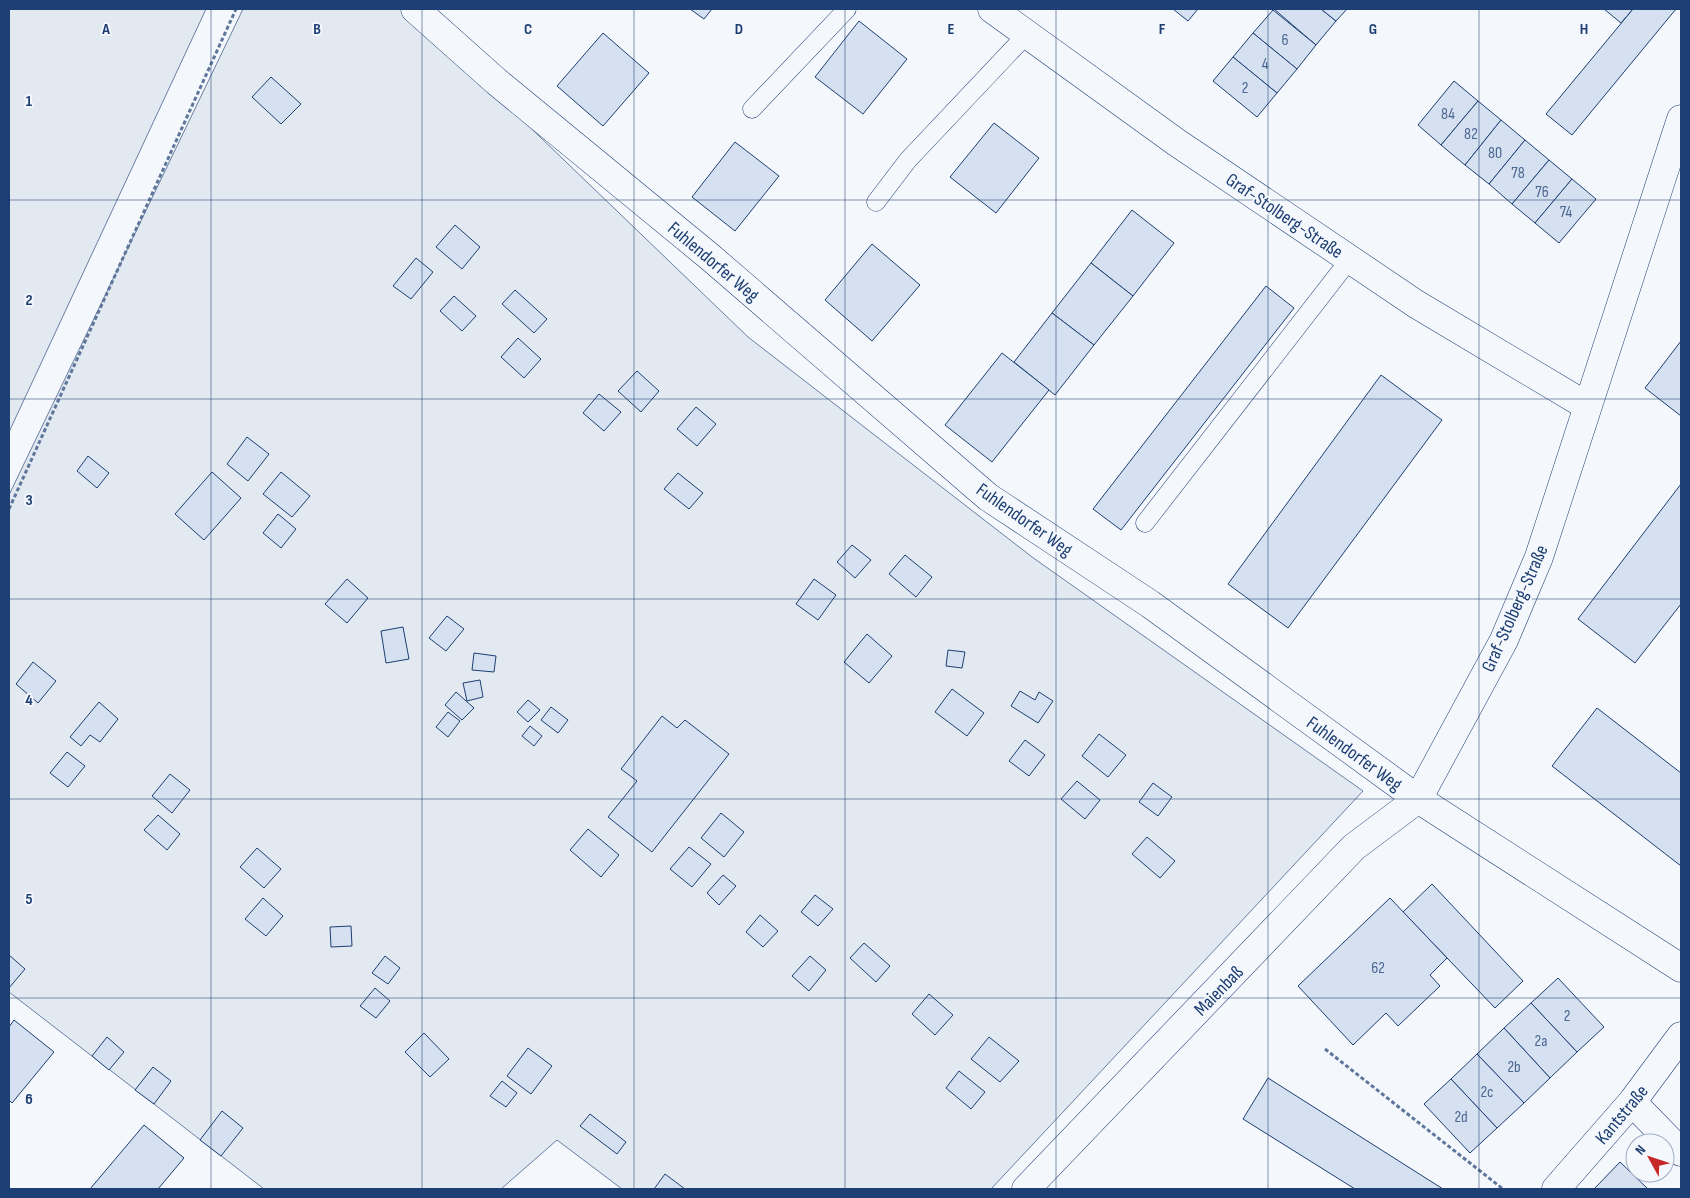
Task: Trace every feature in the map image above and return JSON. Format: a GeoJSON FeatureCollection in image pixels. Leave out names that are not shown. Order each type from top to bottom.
{"type":"FeatureCollection","features":[{"type":"Feature","properties":{"kind":"street","name":"Fuhlendorfer Weg"},"geometry":{"type":"LineString","coordinates":[[416,9],[497,82],[710,257],[988,497],[1150,604],[1418,799],[1681,968]]}},
{"type":"Feature","properties":{"kind":"street","name":"Graf-Stolberg-Straße"},"geometry":{"type":"LineString","coordinates":[[992,9],[1176,142],[1416,304],[1587,406]]}},
{"type":"Feature","properties":{"kind":"street","name":"Graf-Stolberg-Straße"},"geometry":{"type":"LineString","coordinates":[[1418,799],[1504,640],[1539,557],[1681,119]]}},
{"type":"Feature","properties":{"kind":"street","name":"Maienbaß"},"geometry":{"type":"LineString","coordinates":[[1026,1189],[1354,847],[1418,799]]}},
{"type":"Feature","properties":{"kind":"street","name":"Kantstraße"},"geometry":{"type":"LineString","coordinates":[[1556,1189],[1632,1102],[1681,1036]]}},
{"type":"Feature","properties":{"kind":"street"},"geometry":{"type":"LineString","coordinates":[[1632,1102],[1681,1152]]}},
{"type":"Feature","properties":{"kind":"lane"},"geometry":{"type":"LineString","coordinates":[[752,109],[847,9]]}},
{"type":"Feature","properties":{"kind":"lane"},"geometry":{"type":"LineString","coordinates":[[876,202],[908,160],[1027,34]]}},
{"type":"Feature","properties":{"kind":"lane"},"geometry":{"type":"LineString","coordinates":[[1144,523],[1350,259]]}},
{"type":"Feature","properties":{"kind":"path"},"geometry":{"type":"LineString","coordinates":[[9,509],[236,9]]}},
{"type":"Feature","properties":{"kind":"path"},"geometry":{"type":"LineString","coordinates":[[1325,1049],[1503,1189]]}},
{"type":"Feature","properties":{"kind":"shaded area"},"geometry":{"type":"Polygon","coordinates":[[[9,9],[206,9],[9,432],[9,9]]]}},
{"type":"Feature","properties":{"kind":"shaded area"},"geometry":{"type":"Polygon","coordinates":[[[243,9],[407,9],[748,337],[1032,557],[1363,791],[991,1189],[622,1189],[557,1140],[501,1189],[264,1189],[9,992],[9,495],[243,9]]]}},
{"type":"Feature","properties":{"kind":"building"},"geometry":{"type":"Polygon","coordinates":[[[690,9],[712,9],[704,19],[690,9]]]}},
{"type":"Feature","properties":{"kind":"building"},"geometry":{"type":"Polygon","coordinates":[[[1173,9],[1198,9],[1188,21],[1173,9]]]}},
{"type":"Feature","properties":{"kind":"building"},"geometry":{"type":"Polygon","coordinates":[[[1274,9],[1321,9],[1336,21],[1316,45],[1274,9]]]}},
{"type":"Feature","properties":{"kind":"building"},"geometry":{"type":"Polygon","coordinates":[[[1321,9],[1347,9],[1336,21],[1321,9]]]}},
{"type":"Feature","properties":{"kind":"building"},"geometry":{"type":"Polygon","coordinates":[[[1604,9],[1633,9],[1621,23],[1604,9]]]}},
{"type":"Feature","properties":{"kind":"building"},"geometry":{"type":"Polygon","coordinates":[[[1633,9],[1676,9],[1572,135],[1546,114],[1633,9]]]}},
{"type":"Feature","properties":{"kind":"building"},"geometry":{"type":"Polygon","coordinates":[[[1273,10],[1316,45],[1297,69],[1253,33],[1273,10]]]}},
{"type":"Feature","properties":{"kind":"building"},"geometry":{"type":"Polygon","coordinates":[[[859,21],[907,59],[863,114],[815,77],[859,21]]]}},
{"type":"Feature","properties":{"kind":"building"},"geometry":{"type":"Polygon","coordinates":[[[603,33],[649,73],[603,126],[557,86],[603,33]]]}},
{"type":"Feature","properties":{"kind":"building"},"geometry":{"type":"Polygon","coordinates":[[[1253,33],[1297,69],[1277,93],[1233,57],[1253,33]]]}},
{"type":"Feature","properties":{"kind":"building"},"geometry":{"type":"Polygon","coordinates":[[[1233,57],[1277,93],[1257,117],[1213,81],[1233,57]]]}},
{"type":"Feature","properties":{"kind":"building"},"geometry":{"type":"Polygon","coordinates":[[[271,77],[301,104],[281,124],[252,97],[271,77]]]}},
{"type":"Feature","properties":{"kind":"building"},"geometry":{"type":"Polygon","coordinates":[[[1454,81],[1478,101],[1441,145],[1418,125],[1454,81]]]}},
{"type":"Feature","properties":{"kind":"building"},"geometry":{"type":"Polygon","coordinates":[[[1478,101],[1501,120],[1465,165],[1441,145],[1478,101]]]}},
{"type":"Feature","properties":{"kind":"building"},"geometry":{"type":"Polygon","coordinates":[[[1501,120],[1525,140],[1489,184],[1465,165],[1501,120]]]}},
{"type":"Feature","properties":{"kind":"building"},"geometry":{"type":"Polygon","coordinates":[[[994,123],[1039,158],[996,213],[950,177],[994,123]]]}},
{"type":"Feature","properties":{"kind":"building"},"geometry":{"type":"Polygon","coordinates":[[[1525,140],[1549,160],[1512,204],[1489,184],[1525,140]]]}},
{"type":"Feature","properties":{"kind":"building"},"geometry":{"type":"Polygon","coordinates":[[[735,142],[779,176],[735,231],[692,197],[735,142]]]}},
{"type":"Feature","properties":{"kind":"building"},"geometry":{"type":"Polygon","coordinates":[[[1549,160],[1572,179],[1535,223],[1512,204],[1549,160]]]}},
{"type":"Feature","properties":{"kind":"building"},"geometry":{"type":"Polygon","coordinates":[[[1572,179],[1596,199],[1559,243],[1535,223],[1572,179]]]}},
{"type":"Feature","properties":{"kind":"building"},"geometry":{"type":"Polygon","coordinates":[[[1132,210],[1174,243],[1133,296],[1091,263],[1132,210]]]}},
{"type":"Feature","properties":{"kind":"building"},"geometry":{"type":"Polygon","coordinates":[[[455,225],[480,247],[462,269],[436,247],[455,225]]]}},
{"type":"Feature","properties":{"kind":"building"},"geometry":{"type":"Polygon","coordinates":[[[872,244],[920,285],[872,341],[825,300],[872,244]]]}},
{"type":"Feature","properties":{"kind":"building"},"geometry":{"type":"Polygon","coordinates":[[[416,258],[433,272],[411,299],[393,286],[416,258]]]}},
{"type":"Feature","properties":{"kind":"building"},"geometry":{"type":"Polygon","coordinates":[[[1091,263],[1133,296],[1094,345],[1052,313],[1091,263]]]}},
{"type":"Feature","properties":{"kind":"building"},"geometry":{"type":"Polygon","coordinates":[[[1266,286],[1294,308],[1121,530],[1093,509],[1266,286]]]}},
{"type":"Feature","properties":{"kind":"building"},"geometry":{"type":"Polygon","coordinates":[[[515,290],[547,319],[534,333],[502,304],[515,290]]]}},
{"type":"Feature","properties":{"kind":"building"},"geometry":{"type":"Polygon","coordinates":[[[454,296],[476,316],[462,331],[440,311],[454,296]]]}},
{"type":"Feature","properties":{"kind":"building"},"geometry":{"type":"Polygon","coordinates":[[[1052,313],[1094,345],[1055,395],[1014,362],[1052,313]]]}},
{"type":"Feature","properties":{"kind":"building"},"geometry":{"type":"Polygon","coordinates":[[[518,338],[541,359],[524,378],[501,357],[518,338]]]}},
{"type":"Feature","properties":{"kind":"building"},"geometry":{"type":"Polygon","coordinates":[[[1681,341],[1681,416],[1645,388],[1681,341]]]}},
{"type":"Feature","properties":{"kind":"building"},"geometry":{"type":"Polygon","coordinates":[[[1002,353],[1049,390],[992,462],[945,425],[1002,353]]]}},
{"type":"Feature","properties":{"kind":"building"},"geometry":{"type":"Polygon","coordinates":[[[637,371],[659,391],[641,412],[618,391],[637,371]]]}},
{"type":"Feature","properties":{"kind":"building"},"geometry":{"type":"Polygon","coordinates":[[[1381,375],[1442,420],[1288,628],[1228,584],[1381,375]]]}},
{"type":"Feature","properties":{"kind":"building"},"geometry":{"type":"Polygon","coordinates":[[[599,394],[621,412],[604,431],[583,413],[599,394]]]}},
{"type":"Feature","properties":{"kind":"building"},"geometry":{"type":"Polygon","coordinates":[[[696,407],[716,424],[697,446],[677,429],[696,407]]]}},
{"type":"Feature","properties":{"kind":"building"},"geometry":{"type":"Polygon","coordinates":[[[247,437],[269,454],[248,481],[227,464],[247,437]]]}},
{"type":"Feature","properties":{"kind":"building"},"geometry":{"type":"Polygon","coordinates":[[[88,456],[109,473],[97,488],[77,471],[88,456]]]}},
{"type":"Feature","properties":{"kind":"building"},"geometry":{"type":"Polygon","coordinates":[[[212,472],[241,498],[204,540],[175,514],[212,472]]]}},
{"type":"Feature","properties":{"kind":"building"},"geometry":{"type":"Polygon","coordinates":[[[281,472],[310,496],[292,517],[263,494],[281,472]]]}},
{"type":"Feature","properties":{"kind":"building"},"geometry":{"type":"Polygon","coordinates":[[[678,473],[703,493],[689,509],[664,489],[678,473]]]}},
{"type":"Feature","properties":{"kind":"building"},"geometry":{"type":"Polygon","coordinates":[[[1681,484],[1681,604],[1635,663],[1578,619],[1681,484]]]}},
{"type":"Feature","properties":{"kind":"building"},"geometry":{"type":"Polygon","coordinates":[[[278,514],[296,529],[281,548],[263,533],[278,514]]]}},
{"type":"Feature","properties":{"kind":"building"},"geometry":{"type":"Polygon","coordinates":[[[852,545],[871,560],[855,578],[837,562],[852,545]]]}},
{"type":"Feature","properties":{"kind":"building"},"geometry":{"type":"Polygon","coordinates":[[[905,555],[932,577],[916,597],[889,574],[905,555]]]}},
{"type":"Feature","properties":{"kind":"building"},"geometry":{"type":"Polygon","coordinates":[[[347,579],[368,598],[347,623],[325,604],[347,579]]]}},
{"type":"Feature","properties":{"kind":"building"},"geometry":{"type":"Polygon","coordinates":[[[814,579],[836,595],[818,620],[796,604],[814,579]]]}},
{"type":"Feature","properties":{"kind":"building"},"geometry":{"type":"Polygon","coordinates":[[[447,616],[464,629],[446,651],[429,638],[447,616]]]}},
{"type":"Feature","properties":{"kind":"building"},"geometry":{"type":"Polygon","coordinates":[[[403,627],[409,659],[386,663],[381,631],[403,627]]]}},
{"type":"Feature","properties":{"kind":"building"},"geometry":{"type":"Polygon","coordinates":[[[867,634],[892,656],[869,683],[844,662],[867,634]]]}},
{"type":"Feature","properties":{"kind":"building"},"geometry":{"type":"Polygon","coordinates":[[[948,650],[965,652],[962,668],[946,666],[948,650]]]}},
{"type":"Feature","properties":{"kind":"building"},"geometry":{"type":"Polygon","coordinates":[[[474,653],[496,656],[494,672],[472,670],[474,653]]]}},
{"type":"Feature","properties":{"kind":"building"},"geometry":{"type":"Polygon","coordinates":[[[33,662],[56,681],[38,703],[16,684],[33,662]]]}},
{"type":"Feature","properties":{"kind":"building"},"geometry":{"type":"Polygon","coordinates":[[[480,680],[483,697],[467,701],[463,683],[480,680]]]}},
{"type":"Feature","properties":{"kind":"building"},"geometry":{"type":"Polygon","coordinates":[[[952,689],[984,713],[967,736],[935,712],[952,689]]]}},
{"type":"Feature","properties":{"kind":"building"},"geometry":{"type":"Polygon","coordinates":[[[1020,691],[1035,700],[1039,692],[1053,701],[1038,723],[1011,706],[1020,691]]]}},
{"type":"Feature","properties":{"kind":"building"},"geometry":{"type":"Polygon","coordinates":[[[456,692],[474,708],[462,720],[445,705],[456,692]]]}},
{"type":"Feature","properties":{"kind":"building"},"geometry":{"type":"Polygon","coordinates":[[[528,700],[540,710],[528,722],[517,712],[528,700]]]}},
{"type":"Feature","properties":{"kind":"building"},"geometry":{"type":"Polygon","coordinates":[[[99,702],[118,719],[100,742],[90,735],[81,746],[70,737],[99,702]]]}},
{"type":"Feature","properties":{"kind":"building"},"geometry":{"type":"Polygon","coordinates":[[[551,707],[568,720],[558,733],[541,720],[551,707]]]}},
{"type":"Feature","properties":{"kind":"building"},"geometry":{"type":"Polygon","coordinates":[[[1597,708],[1681,773],[1681,866],[1552,766],[1597,708]]]}},
{"type":"Feature","properties":{"kind":"building"},"geometry":{"type":"Polygon","coordinates":[[[448,712],[460,721],[448,737],[436,727],[448,712]]]}},
{"type":"Feature","properties":{"kind":"building"},"geometry":{"type":"Polygon","coordinates":[[[662,716],[677,728],[685,720],[729,754],[652,852],[608,817],[637,781],[621,769],[662,716]]]}},
{"type":"Feature","properties":{"kind":"building"},"geometry":{"type":"Polygon","coordinates":[[[530,726],[542,736],[534,746],[522,736],[530,726]]]}},
{"type":"Feature","properties":{"kind":"building"},"geometry":{"type":"Polygon","coordinates":[[[1099,734],[1126,755],[1108,777],[1082,756],[1099,734]]]}},
{"type":"Feature","properties":{"kind":"building"},"geometry":{"type":"Polygon","coordinates":[[[1025,740],[1045,755],[1029,776],[1009,761],[1025,740]]]}},
{"type":"Feature","properties":{"kind":"building"},"geometry":{"type":"Polygon","coordinates":[[[67,752],[85,766],[68,787],[50,773],[67,752]]]}},
{"type":"Feature","properties":{"kind":"building"},"geometry":{"type":"Polygon","coordinates":[[[170,774],[190,790],[172,813],[152,796],[170,774]]]}},
{"type":"Feature","properties":{"kind":"building"},"geometry":{"type":"Polygon","coordinates":[[[1077,781],[1100,800],[1085,819],[1061,799],[1077,781]]]}},
{"type":"Feature","properties":{"kind":"building"},"geometry":{"type":"Polygon","coordinates":[[[1153,783],[1172,797],[1158,816],[1139,802],[1153,783]]]}},
{"type":"Feature","properties":{"kind":"building"},"geometry":{"type":"Polygon","coordinates":[[[721,813],[744,832],[724,857],[701,838],[721,813]]]}},
{"type":"Feature","properties":{"kind":"building"},"geometry":{"type":"Polygon","coordinates":[[[158,815],[180,834],[167,850],[144,830],[158,815]]]}},
{"type":"Feature","properties":{"kind":"building"},"geometry":{"type":"Polygon","coordinates":[[[588,829],[619,855],[601,877],[570,850],[588,829]]]}},
{"type":"Feature","properties":{"kind":"building"},"geometry":{"type":"Polygon","coordinates":[[[1147,837],[1175,861],[1160,878],[1132,854],[1147,837]]]}},
{"type":"Feature","properties":{"kind":"building"},"geometry":{"type":"Polygon","coordinates":[[[689,847],[711,864],[692,887],[670,869],[689,847]]]}},
{"type":"Feature","properties":{"kind":"building"},"geometry":{"type":"Polygon","coordinates":[[[257,848],[281,869],[264,888],[240,867],[257,848]]]}},
{"type":"Feature","properties":{"kind":"building"},"geometry":{"type":"Polygon","coordinates":[[[723,875],[736,886],[719,905],[707,893],[723,875]]]}},
{"type":"Feature","properties":{"kind":"building"},"geometry":{"type":"Polygon","coordinates":[[[1432,884],[1523,981],[1495,1008],[1403,912],[1432,884]]]}},
{"type":"Feature","properties":{"kind":"building"},"geometry":{"type":"Polygon","coordinates":[[[815,895],[833,909],[818,926],[801,912],[815,895]]]}},
{"type":"Feature","properties":{"kind":"building"},"geometry":{"type":"Polygon","coordinates":[[[263,898],[283,916],[266,936],[245,919],[263,898]]]}},
{"type":"Feature","properties":{"kind":"building"},"geometry":{"type":"Polygon","coordinates":[[[1390,898],[1447,958],[1430,975],[1440,986],[1398,1026],[1386,1013],[1353,1045],[1298,986],[1390,898]]]}},
{"type":"Feature","properties":{"kind":"building"},"geometry":{"type":"Polygon","coordinates":[[[760,915],[778,931],[763,947],[746,932],[760,915]]]}},
{"type":"Feature","properties":{"kind":"building"},"geometry":{"type":"Polygon","coordinates":[[[351,926],[352,946],[331,947],[330,927],[351,926]]]}},
{"type":"Feature","properties":{"kind":"building"},"geometry":{"type":"Polygon","coordinates":[[[864,943],[890,966],[876,982],[850,958],[864,943]]]}},
{"type":"Feature","properties":{"kind":"building"},"geometry":{"type":"Polygon","coordinates":[[[9,955],[25,969],[9,988],[9,955]]]}},
{"type":"Feature","properties":{"kind":"building"},"geometry":{"type":"Polygon","coordinates":[[[385,956],[400,968],[388,984],[372,973],[385,956]]]}},
{"type":"Feature","properties":{"kind":"building"},"geometry":{"type":"Polygon","coordinates":[[[810,956],[826,970],[809,991],[792,976],[810,956]]]}},
{"type":"Feature","properties":{"kind":"building"},"geometry":{"type":"Polygon","coordinates":[[[1558,978],[1604,1027],[1577,1052],[1531,1003],[1558,978]]]}},
{"type":"Feature","properties":{"kind":"building"},"geometry":{"type":"Polygon","coordinates":[[[375,988],[390,1001],[376,1018],[360,1006],[375,988]]]}},
{"type":"Feature","properties":{"kind":"building"},"geometry":{"type":"Polygon","coordinates":[[[929,994],[953,1015],[935,1035],[912,1014],[929,994]]]}},
{"type":"Feature","properties":{"kind":"building"},"geometry":{"type":"Polygon","coordinates":[[[1531,1003],[1577,1052],[1550,1078],[1504,1028],[1531,1003]]]}},
{"type":"Feature","properties":{"kind":"building"},"geometry":{"type":"Polygon","coordinates":[[[14,1020],[54,1052],[12,1103],[9,1100],[9,1027],[14,1020]]]}},
{"type":"Feature","properties":{"kind":"building"},"geometry":{"type":"Polygon","coordinates":[[[1504,1028],[1550,1078],[1524,1103],[1477,1054],[1504,1028]]]}},
{"type":"Feature","properties":{"kind":"building"},"geometry":{"type":"Polygon","coordinates":[[[424,1033],[449,1059],[430,1077],[405,1052],[424,1033]]]}},
{"type":"Feature","properties":{"kind":"building"},"geometry":{"type":"Polygon","coordinates":[[[107,1037],[124,1052],[109,1070],[92,1056],[107,1037]]]}},
{"type":"Feature","properties":{"kind":"building"},"geometry":{"type":"Polygon","coordinates":[[[989,1037],[1019,1061],[1000,1082],[971,1059],[989,1037]]]}},
{"type":"Feature","properties":{"kind":"building"},"geometry":{"type":"Polygon","coordinates":[[[528,1048],[552,1066],[531,1094],[507,1076],[528,1048]]]}},
{"type":"Feature","properties":{"kind":"building"},"geometry":{"type":"Polygon","coordinates":[[[1477,1054],[1524,1103],[1497,1128],[1451,1079],[1477,1054]]]}},
{"type":"Feature","properties":{"kind":"building"},"geometry":{"type":"Polygon","coordinates":[[[153,1067],[171,1081],[154,1104],[135,1090],[153,1067]]]}},
{"type":"Feature","properties":{"kind":"building"},"geometry":{"type":"Polygon","coordinates":[[[959,1071],[985,1092],[971,1109],[946,1088],[959,1071]]]}},
{"type":"Feature","properties":{"kind":"building"},"geometry":{"type":"Polygon","coordinates":[[[1268,1078],[1443,1189],[1355,1189],[1243,1119],[1268,1078]]]}},
{"type":"Feature","properties":{"kind":"building"},"geometry":{"type":"Polygon","coordinates":[[[1451,1079],[1497,1128],[1470,1153],[1424,1104],[1451,1079]]]}},
{"type":"Feature","properties":{"kind":"building"},"geometry":{"type":"Polygon","coordinates":[[[502,1081],[517,1093],[506,1107],[490,1096],[502,1081]]]}},
{"type":"Feature","properties":{"kind":"building"},"geometry":{"type":"Polygon","coordinates":[[[222,1111],[243,1128],[221,1156],[200,1140],[222,1111]]]}},
{"type":"Feature","properties":{"kind":"building"},"geometry":{"type":"Polygon","coordinates":[[[590,1114],[626,1142],[617,1154],[580,1126],[590,1114]]]}},
{"type":"Feature","properties":{"kind":"building"},"geometry":{"type":"Polygon","coordinates":[[[144,1125],[184,1158],[158,1189],[90,1189],[144,1125]]]}},
{"type":"Feature","properties":{"kind":"building"},"geometry":{"type":"Polygon","coordinates":[[[1620,1162],[1625,1167],[1625,1183],[1642,1183],[1648,1189],[1594,1189],[1620,1162]]]}},
{"type":"Feature","properties":{"kind":"building"},"geometry":{"type":"Polygon","coordinates":[[[665,1174],[685,1189],[654,1189],[665,1174]]]}}]}
